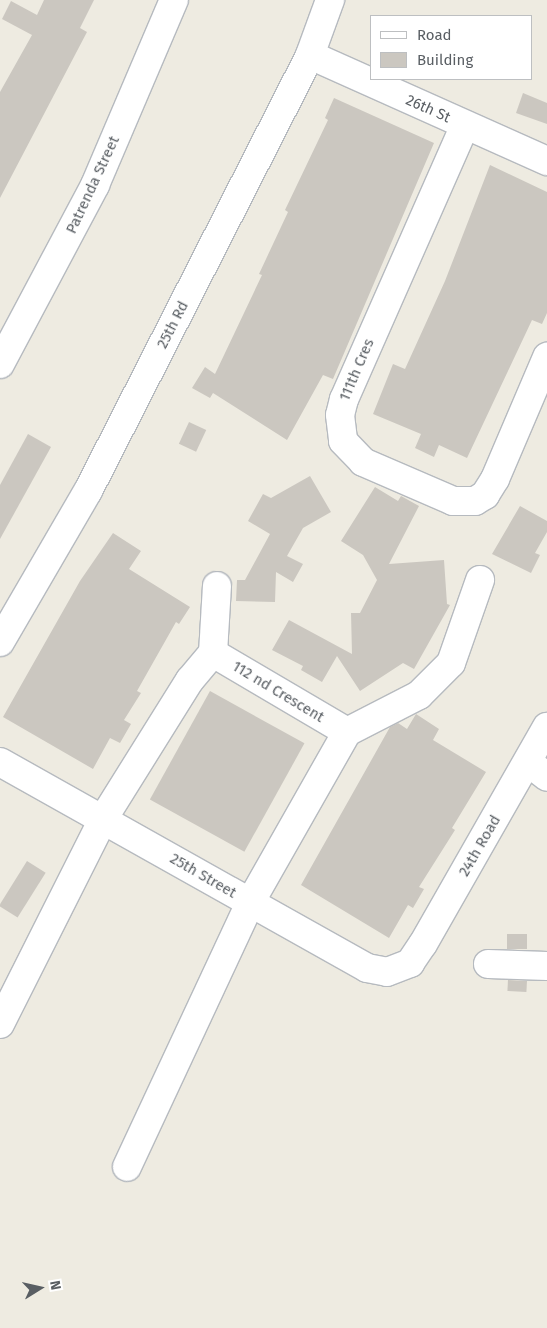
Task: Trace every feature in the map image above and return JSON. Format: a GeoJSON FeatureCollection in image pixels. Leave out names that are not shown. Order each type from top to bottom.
{"type":"FeatureCollection","features":[{"type":"Feature","properties":{"kind":"street","name":"Patrenda Street"},"geometry":{"type":"LineString","coordinates":[[0,364],[95,185],[174,0]]}},
{"type":"Feature","properties":{"kind":"street","name":"25th Rd"},"geometry":{"type":"LineString","coordinates":[[0,642],[88,491],[310,55],[330,0]]}},
{"type":"Feature","properties":{"kind":"street","name":"26th St"},"geometry":{"type":"LineString","coordinates":[[310,55],[547,161]]}},
{"type":"Feature","properties":{"kind":"street","name":"111th Cres"},"geometry":{"type":"LineString","coordinates":[[465,125],[344,399],[340,415],[343,441],[363,462],[454,501],[475,501],[485,495],[495,479],[547,357]]}},
{"type":"Feature","properties":{"kind":"street"},"geometry":{"type":"LineString","coordinates":[[127,1167],[250,903],[346,732],[419,695],[451,663],[480,580]]}},
{"type":"Feature","properties":{"kind":"street"},"geometry":{"type":"LineString","coordinates":[[0,1024],[103,819],[190,680],[213,653],[216,586]]}},
{"type":"Feature","properties":{"kind":"street","name":"112 nd Crescent"},"geometry":{"type":"LineString","coordinates":[[213,653],[346,732]]}},
{"type":"Feature","properties":{"kind":"street","name":"24th Road"},"geometry":{"type":"LineString","coordinates":[[410,963],[537,770],[547,727]]}},
{"type":"Feature","properties":{"kind":"street","name":"25th Street"},"geometry":{"type":"LineString","coordinates":[[0,762],[368,968],[387,972],[410,963]]}},
{"type":"Feature","properties":{"kind":"street"},"geometry":{"type":"LineString","coordinates":[[488,964],[547,966]]}},
{"type":"Feature","properties":{"kind":"building"},"geometry":{"type":"Polygon","coordinates":[[[44,0],[94,0],[80,28],[87,32],[0,198],[0,92],[32,35],[2,19],[11,1],[37,15],[44,0]]]}},
{"type":"Feature","properties":{"kind":"building"},"geometry":{"type":"Polygon","coordinates":[[[523,93],[547,103],[547,124],[516,113],[523,93]]]}},
{"type":"Feature","properties":{"kind":"building"},"geometry":{"type":"Polygon","coordinates":[[[334,98],[434,143],[333,379],[323,375],[287,440],[213,393],[210,398],[192,388],[205,367],[215,374],[262,275],[259,274],[288,212],[285,210],[328,120],[325,118],[334,98]]]}},
{"type":"Feature","properties":{"kind":"building"},"geometry":{"type":"Polygon","coordinates":[[[490,165],[547,192],[547,313],[542,324],[532,320],[467,458],[439,445],[434,457],[415,448],[421,434],[373,414],[393,364],[405,369],[445,281],[490,165]]]}},
{"type":"Feature","properties":{"kind":"building"},"geometry":{"type":"Polygon","coordinates":[[[189,422],[206,430],[196,452],[179,444],[189,422]]]}},
{"type":"Feature","properties":{"kind":"building"},"geometry":{"type":"Polygon","coordinates":[[[28,434],[51,447],[0,539],[0,485],[28,434]]]}},
{"type":"Feature","properties":{"kind":"building"},"geometry":{"type":"Polygon","coordinates":[[[310,476],[331,512],[303,528],[287,556],[303,564],[293,582],[276,572],[275,602],[236,601],[237,580],[245,580],[270,534],[248,521],[263,494],[271,498],[310,476]]]}},
{"type":"Feature","properties":{"kind":"building"},"geometry":{"type":"Polygon","coordinates":[[[375,487],[398,501],[401,496],[419,506],[389,564],[444,560],[447,604],[450,605],[414,669],[403,663],[360,691],[337,656],[322,682],[301,670],[303,666],[272,650],[289,620],[352,654],[351,613],[360,613],[377,580],[363,555],[341,541],[375,487]]]}},
{"type":"Feature","properties":{"kind":"building"},"geometry":{"type":"Polygon","coordinates":[[[520,506],[547,521],[547,532],[535,553],[540,555],[531,573],[492,554],[520,506]]]}},
{"type":"Feature","properties":{"kind":"building"},"geometry":{"type":"Polygon","coordinates":[[[113,533],[141,551],[129,569],[190,607],[179,624],[176,622],[137,691],[141,693],[124,720],[131,724],[120,743],[110,738],[93,769],[3,717],[80,581],[113,533]]]}},
{"type":"Feature","properties":{"kind":"building"},"geometry":{"type":"Polygon","coordinates":[[[210,691],[304,743],[244,852],[150,799],[210,691]]]}},
{"type":"Feature","properties":{"kind":"building"},"geometry":{"type":"Polygon","coordinates":[[[416,714],[439,729],[433,740],[486,772],[452,828],[455,830],[419,887],[424,889],[413,908],[408,905],[389,938],[301,885],[390,727],[398,723],[407,729],[416,714]]]}},
{"type":"Feature","properties":{"kind":"building"},"geometry":{"type":"Polygon","coordinates":[[[27,861],[46,873],[18,918],[0,907],[0,904],[27,861]]]}},
{"type":"Feature","properties":{"kind":"building"},"geometry":{"type":"Polygon","coordinates":[[[507,934],[527,934],[527,949],[507,949],[507,934]]]}},
{"type":"Feature","properties":{"kind":"building"},"geometry":{"type":"Polygon","coordinates":[[[508,980],[527,981],[526,992],[507,991],[508,980]]]}}]}
